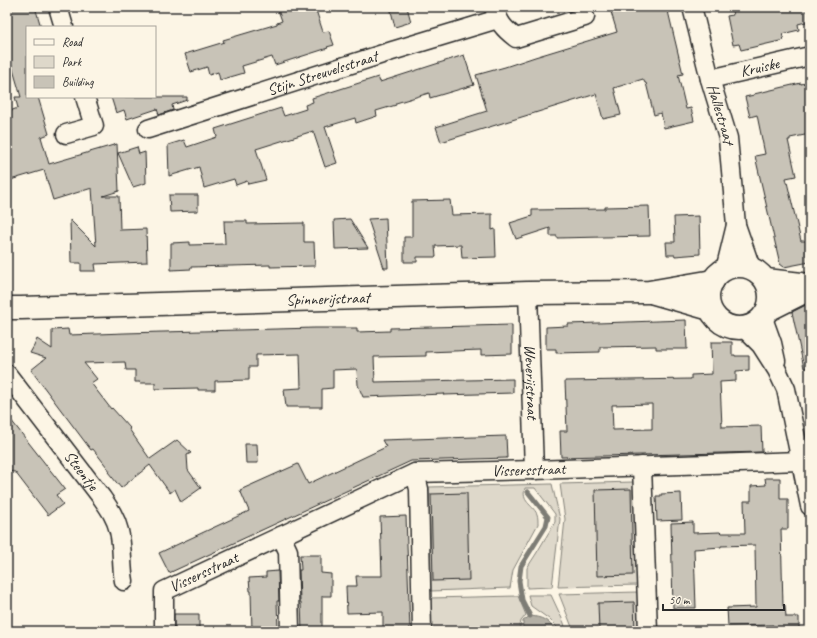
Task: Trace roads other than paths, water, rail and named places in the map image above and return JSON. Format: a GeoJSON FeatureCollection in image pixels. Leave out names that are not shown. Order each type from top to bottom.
{"type":"FeatureCollection","features":[{"type":"Feature","properties":{"kind":"street"},"geometry":{"type":"LineString","coordinates":[[58,7],[64,26]]}},
{"type":"Feature","properties":{"kind":"street","name":"Hallestraat"},"geometry":{"type":"LineString","coordinates":[[692,7],[710,79],[728,138],[736,224],[758,274]]}},
{"type":"Feature","properties":{"kind":"street","name":"Stijn Streuvelsstraat"},"geometry":{"type":"LineString","coordinates":[[148,129],[392,51],[496,13],[507,31],[516,38],[585,17]]}},
{"type":"Feature","properties":{"kind":"street","name":"Kruiske"},"geometry":{"type":"LineString","coordinates":[[710,79],[810,56]]}},
{"type":"Feature","properties":{"kind":"street"},"geometry":{"type":"LineString","coordinates":[[66,134],[94,126],[85,98]]}},
{"type":"Feature","properties":{"kind":"street","name":"Hallestraat"},"geometry":{"type":"LineString","coordinates":[[719,275],[736,224]]}},
{"type":"Feature","properties":{"kind":"street"},"geometry":{"type":"LineString","coordinates":[[810,285],[758,274],[742,266],[733,267],[719,275],[709,290],[708,299],[710,309],[716,318],[733,328],[744,328],[758,323],[766,314],[810,289]]}},
{"type":"Feature","properties":{"kind":"street"},"geometry":{"type":"LineString","coordinates":[[758,274],[770,289],[771,300],[766,314],[777,370]]}},
{"type":"Feature","properties":{"kind":"street","name":"Spinnerijstraat"},"geometry":{"type":"LineString","coordinates":[[7,308],[528,293],[649,292],[719,275]]}},
{"type":"Feature","properties":{"kind":"street","name":"Spinnerijstraat"},"geometry":{"type":"LineString","coordinates":[[649,292],[710,309]]}},
{"type":"Feature","properties":{"kind":"street","name":"Weverijstraat"},"geometry":{"type":"LineString","coordinates":[[528,293],[534,470]]}},
{"type":"Feature","properties":{"kind":"street"},"geometry":{"type":"LineString","coordinates":[[744,328],[761,345],[777,370],[786,389],[810,506]]}},
{"type":"Feature","properties":{"kind":"street","name":"Steentje"},"geometry":{"type":"LineString","coordinates":[[7,374],[111,511],[119,533],[124,581]]}},
{"type":"Feature","properties":{"kind":"street","name":"Vissersstraat"},"geometry":{"type":"LineString","coordinates":[[164,631],[164,590],[415,473],[800,461]]}},
{"type":"Feature","properties":{"kind":"street"},"geometry":{"type":"LineString","coordinates":[[642,466],[648,631]]}},
{"type":"Feature","properties":{"kind":"street"},"geometry":{"type":"LineString","coordinates":[[415,473],[419,489],[422,631]]}},
{"type":"Feature","properties":{"kind":"street"},"geometry":{"type":"LineString","coordinates":[[281,536],[288,551],[290,631]]}},
{"type":"Feature","properties":{"kind":"waterway"},"geometry":{"type":"LineString","coordinates":[[528,492],[548,517],[546,526],[521,566],[519,581],[522,600],[530,616]]}}]}
